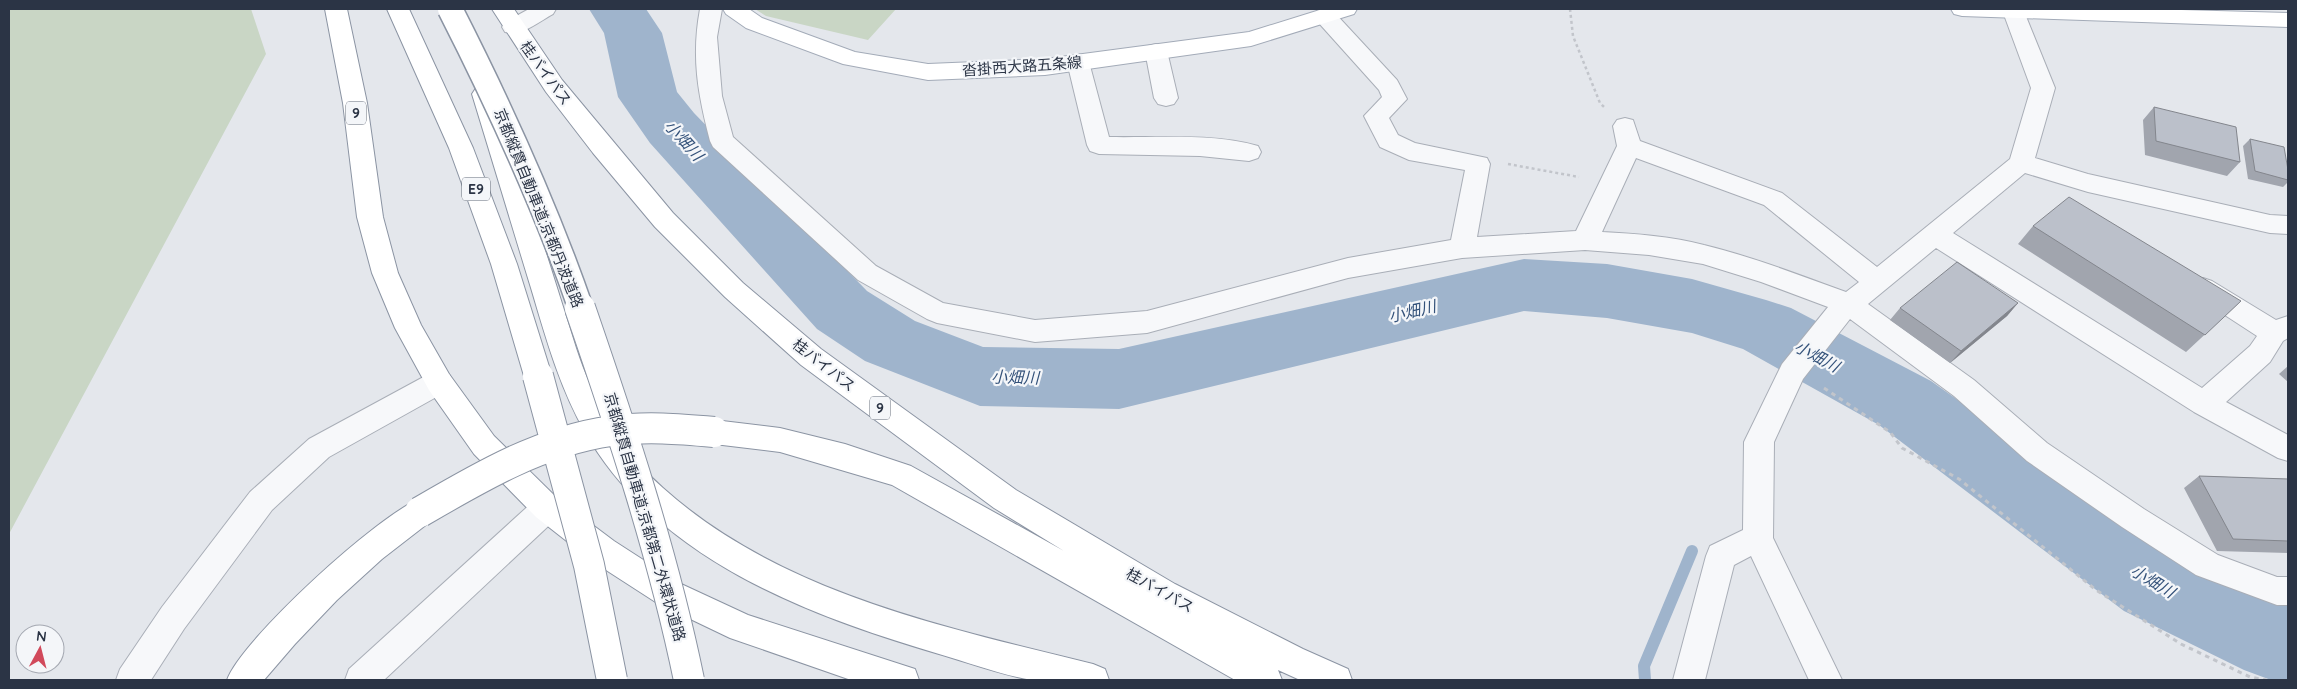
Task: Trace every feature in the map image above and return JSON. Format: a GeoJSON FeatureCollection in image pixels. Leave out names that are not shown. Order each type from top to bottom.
{"type":"FeatureCollection","features":[{"type":"Feature","properties":{"kind":"main road","name":"9"},"geometry":{"type":"LineString","coordinates":[[336,9],[355,104],[370,217],[385,273],[409,328],[439,382],[484,445],[547,508],[603,551],[668,593],[741,627],[835,660],[903,680]]}},
{"type":"Feature","properties":{"kind":"main road","name":"E9"},"geometry":{"type":"LineString","coordinates":[[398,9],[461,148],[504,264],[538,376],[575,512],[606,644],[612,680]]}},
{"type":"Feature","properties":{"kind":"main road","name":"京都縦貫自動車道;京都丹波道路"},"geometry":{"type":"LineString","coordinates":[[450,9],[512,133],[561,252],[597,355]]}},
{"type":"Feature","properties":{"kind":"main road"},"geometry":{"type":"LineString","coordinates":[[459,9],[580,397],[606,444],[650,496],[690,529],[736,557],[807,592],[898,626],[1004,658],[1093,680]]}},
{"type":"Feature","properties":{"kind":"main road","name":"沓掛西大路五条線"},"geometry":{"type":"LineString","coordinates":[[734,9],[754,23],[851,59],[928,72],[1045,67],[1251,39],[1335,12]]}},
{"type":"Feature","properties":{"kind":"main road"},"geometry":{"type":"LineString","coordinates":[[1962,9],[2288,20]]}},
{"type":"Feature","properties":{"kind":"main road","name":"桂バイパス"},"geometry":{"type":"LineString","coordinates":[[508,18],[560,94],[664,220],[734,290],[811,357],[1005,499],[1164,594],[1291,660],[1336,680]]}},
{"type":"Feature","properties":{"kind":"main road","name":"京都縦貫自動車道;京都第二外環状道路"},"geometry":{"type":"LineString","coordinates":[[597,355],[679,627],[689,680]]}},
{"type":"Feature","properties":{"kind":"main road"},"geometry":{"type":"LineString","coordinates":[[243,680],[268,649],[322,591],[375,545],[420,512],[467,484],[520,458],[570,440],[611,431],[657,428],[714,432],[780,440],[845,457],[901,475],[1256,675],[1281,680]]}},
{"type":"Feature","properties":{"kind":"main road"},"geometry":{"type":"LineString","coordinates":[[679,627],[697,680]]}},
{"type":"Feature","properties":{"kind":"street"},"geometry":{"type":"LineString","coordinates":[[508,18],[545,9]]}},
{"type":"Feature","properties":{"kind":"street"},"geometry":{"type":"LineString","coordinates":[[711,9],[706,37],[710,96],[722,141],[867,273],[937,312],[1035,331],[1147,322],[1348,268],[1462,248],[1586,240],[1649,244],[1703,254],[1769,274],[1845,308],[1964,388],[2037,452],[2133,518],[2207,565],[2277,591],[2288,591]]}},
{"type":"Feature","properties":{"kind":"street"},"geometry":{"type":"LineString","coordinates":[[1335,12],[1389,86],[1395,99],[1376,116],[1389,141],[1409,151],[1478,164],[1462,248]]}},
{"type":"Feature","properties":{"kind":"street"},"geometry":{"type":"LineString","coordinates":[[1826,680],[1758,538],[1758,442],[1792,372],[1845,308],[2021,163],[2043,88],[2014,12]]}},
{"type":"Feature","properties":{"kind":"street"},"geometry":{"type":"LineString","coordinates":[[1156,52],[1166,98]]}},
{"type":"Feature","properties":{"kind":"street"},"geometry":{"type":"LineString","coordinates":[[1078,62],[1099,145],[1200,147],[1249,152]]}},
{"type":"Feature","properties":{"kind":"street"},"geometry":{"type":"LineString","coordinates":[[1586,240],[1612,182],[1627,136],[1773,198],[1876,281]]}},
{"type":"Feature","properties":{"kind":"street"},"geometry":{"type":"LineString","coordinates":[[2021,163],[2088,183],[2270,224],[2288,225]]}},
{"type":"Feature","properties":{"kind":"street"},"geometry":{"type":"LineString","coordinates":[[1934,234],[2204,404],[2288,449]]}},
{"type":"Feature","properties":{"kind":"street"},"geometry":{"type":"LineString","coordinates":[[2178,274],[2237,308],[2281,330],[2260,354],[2204,404]]}},
{"type":"Feature","properties":{"kind":"street"},"geometry":{"type":"LineString","coordinates":[[132,680],[173,618],[261,501],[319,448],[439,382]]}},
{"type":"Feature","properties":{"kind":"street"},"geometry":{"type":"LineString","coordinates":[[361,680],[547,508]]}},
{"type":"Feature","properties":{"kind":"street"},"geometry":{"type":"LineString","coordinates":[[1689,680],[1721,556],[1758,538]]}},
{"type":"Feature","properties":{"kind":"path"},"geometry":{"type":"LineString","coordinates":[[1570,9],[1573,36],[1600,103],[1627,136]]}},
{"type":"Feature","properties":{"kind":"path"},"geometry":{"type":"LineString","coordinates":[[1478,164],[1501,163],[1612,182]]}},
{"type":"Feature","properties":{"kind":"path"},"geometry":{"type":"LineString","coordinates":[[1792,372],[1827,389],[1890,432],[1902,448],[1959,479],[2096,590],[2181,644],[2250,678],[2266,680]]}},
{"type":"Feature","properties":{"kind":"green space"},"geometry":{"type":"Polygon","coordinates":[[[9,9],[251,9],[266,54],[9,534],[9,9]]]}},
{"type":"Feature","properties":{"kind":"green space"},"geometry":{"type":"Polygon","coordinates":[[[755,9],[896,9],[868,40],[766,16],[755,9]]]}},
{"type":"Feature","properties":{"kind":"building"},"geometry":{"type":"Polygon","coordinates":[[[2154,107],[2236,127],[2240,162],[2156,141],[2154,107]]]}},
{"type":"Feature","properties":{"kind":"building"},"geometry":{"type":"Polygon","coordinates":[[[2250,139],[2284,147],[2288,180],[2255,171],[2250,139]]]}},
{"type":"Feature","properties":{"kind":"building"},"geometry":{"type":"Polygon","coordinates":[[[2069,197],[2241,301],[2205,335],[2033,226],[2069,197]]]}},
{"type":"Feature","properties":{"kind":"building"},"geometry":{"type":"Polygon","coordinates":[[[1957,262],[2018,303],[1961,351],[1900,308],[1957,262]]]}},
{"type":"Feature","properties":{"kind":"building"},"geometry":{"type":"Polygon","coordinates":[[[2199,476],[2288,479],[2288,541],[2233,539],[2199,476]]]}},
{"type":"Feature","properties":{"kind":"waterway","name":"小畑川"},"geometry":{"type":"LineString","coordinates":[[617,9],[633,33],[648,97],[672,128],[842,310],[890,341],[980,376],[1119,379],[1524,285],[1607,291],[1692,306],[1766,328],[1905,403],[2153,585],[2274,642],[2288,646]]}},
{"type":"Feature","properties":{"kind":"waterway"},"geometry":{"type":"LineString","coordinates":[[1645,680],[1644,666],[1692,551]]}}]}
